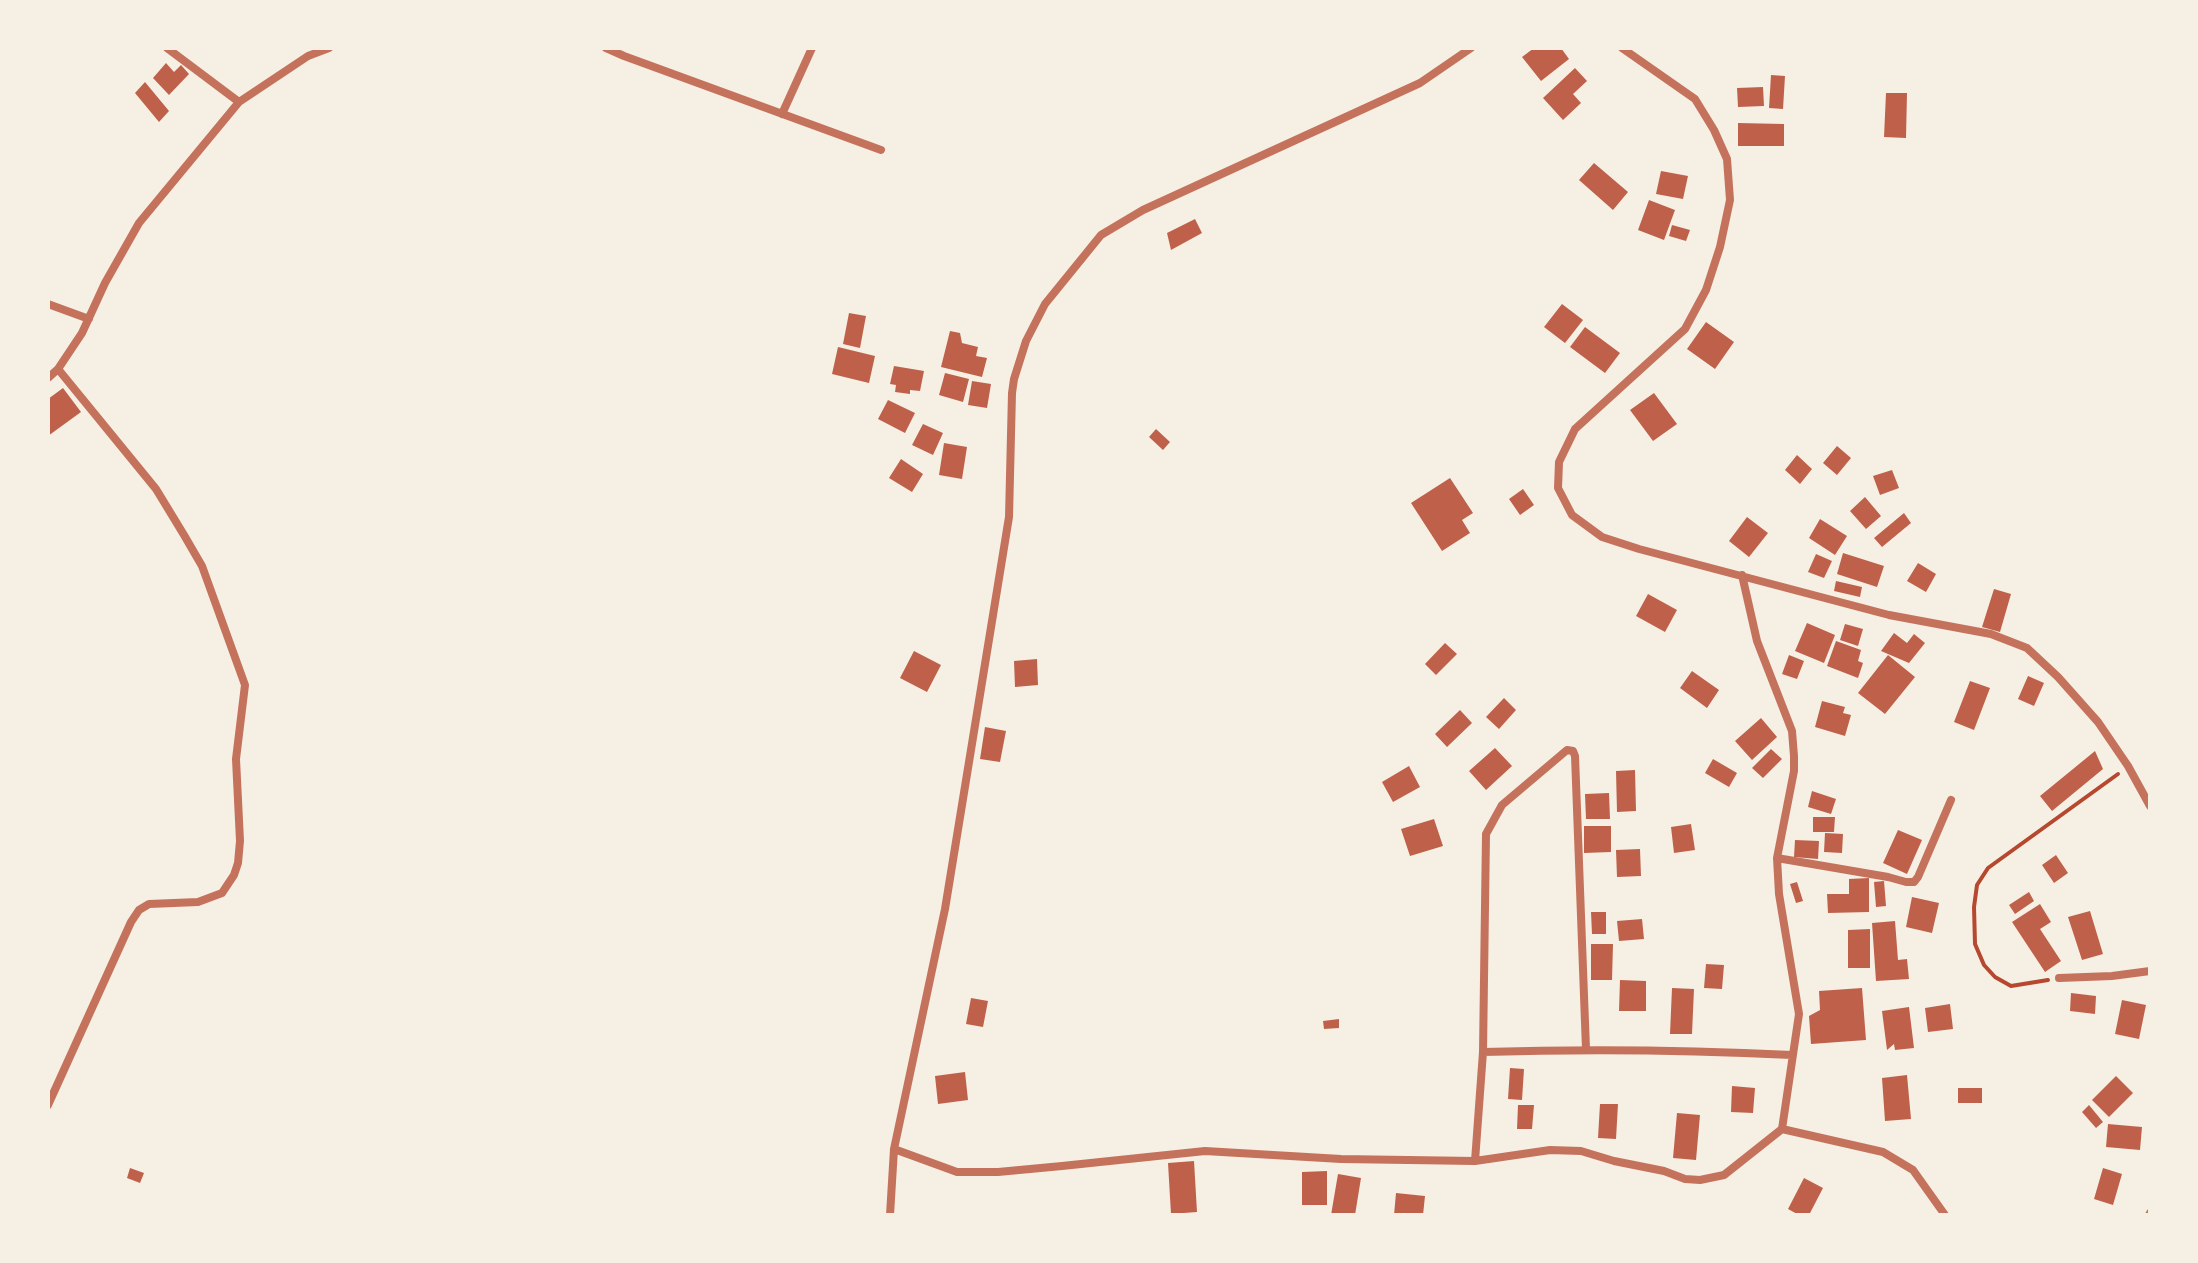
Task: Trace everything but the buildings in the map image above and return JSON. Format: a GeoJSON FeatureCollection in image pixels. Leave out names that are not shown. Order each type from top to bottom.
{"type":"FeatureCollection","features":[{"type":"Feature","properties":{"kind":"street"},"geometry":{"type":"LineString","coordinates":[[167,48],[239,102]]}},
{"type":"Feature","properties":{"kind":"street"},"geometry":{"type":"LineString","coordinates":[[48,378],[58,369],[82,333],[105,283],[139,223],[239,102],[308,56],[329,48]]}},
{"type":"Feature","properties":{"kind":"street"},"geometry":{"type":"LineString","coordinates":[[606,48],[881,150]]}},
{"type":"Feature","properties":{"kind":"street"},"geometry":{"type":"LineString","coordinates":[[782,114],[812,48]]}},
{"type":"Feature","properties":{"kind":"street"},"geometry":{"type":"LineString","coordinates":[[890,1215],[894,1149],[945,909],[1009,517],[1014,379],[1026,341],[1045,304],[1101,235],[1143,210],[1420,83],[1471,48]]}},
{"type":"Feature","properties":{"kind":"street"},"geometry":{"type":"LineString","coordinates":[[1622,48],[1695,99],[1727,159],[1730,200],[1720,247],[1706,290],[1685,329],[1575,429],[1559,462],[1558,488],[1572,515],[1602,537],[1639,549],[1889,615],[1991,634],[2027,648],[2098,722],[2150,806]]}},
{"type":"Feature","properties":{"kind":"street"},"geometry":{"type":"LineString","coordinates":[[48,304],[89,319]]}},
{"type":"Feature","properties":{"kind":"street"},"geometry":{"type":"LineString","coordinates":[[48,1105],[139,910],[149,904],[198,902],[222,893],[234,875],[240,841],[236,759],[245,685],[202,566],[184,535],[156,489],[58,369]]}},
{"type":"Feature","properties":{"kind":"street"},"geometry":{"type":"LineString","coordinates":[[894,1149],[957,1172],[998,1172],[1205,1151],[1341,1159],[1475,1161],[1550,1150],[1581,1151],[1685,1179],[1700,1180],[1724,1175],[1782,1129],[1799,1014],[1779,894],[1777,858],[1794,771],[1792,731],[1757,641],[1742,575]]}},
{"type":"Feature","properties":{"kind":"street"},"geometry":{"type":"LineString","coordinates":[[1475,1161],[1483,1052],[1486,834],[1502,805],[1567,750],[1573,751],[1575,756],[1586,1049]]}},
{"type":"Feature","properties":{"kind":"street"},"geometry":{"type":"LineString","coordinates":[[1777,858],[1914,882],[1951,800]]}},
{"type":"Feature","properties":{"kind":"street"},"geometry":{"type":"LineString","coordinates":[[2059,978],[2150,971]]}},
{"type":"Feature","properties":{"kind":"street"},"geometry":{"type":"LineString","coordinates":[[1483,1052],[1586,1049],[1792,1055]]}},
{"type":"Feature","properties":{"kind":"street"},"geometry":{"type":"LineString","coordinates":[[1782,1129],[1883,1152],[1913,1170],[1945,1215]]}},
{"type":"Feature","properties":{"kind":"path"},"geometry":{"type":"LineString","coordinates":[[2059,978],[2011,986],[1995,977],[1984,965],[1975,944],[1977,885],[1988,868],[2128,766]]}}]}
